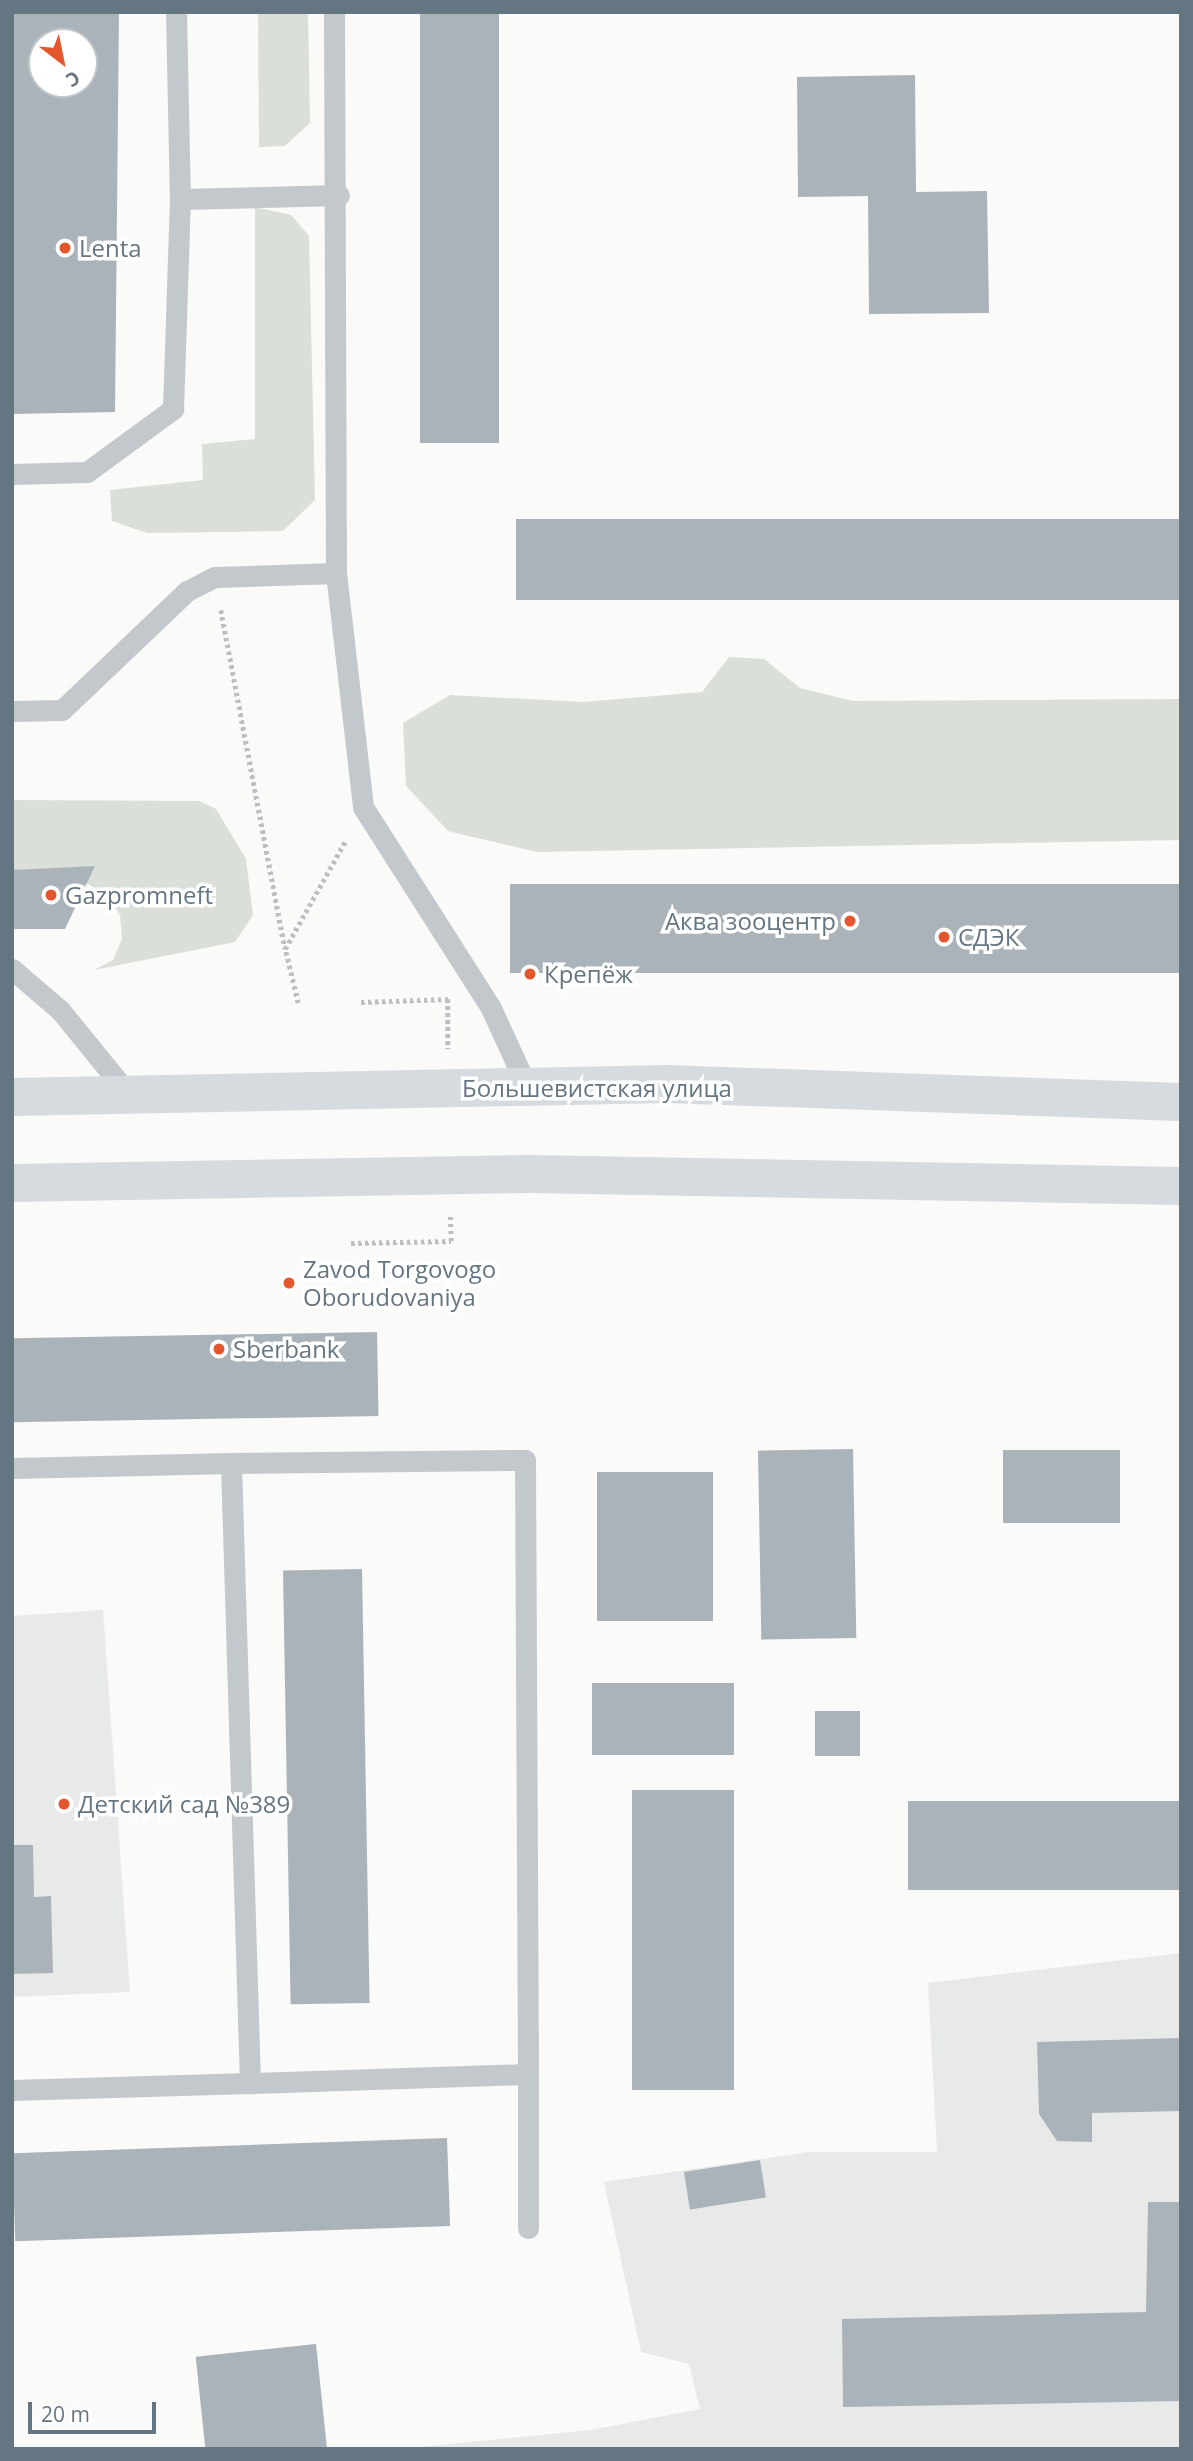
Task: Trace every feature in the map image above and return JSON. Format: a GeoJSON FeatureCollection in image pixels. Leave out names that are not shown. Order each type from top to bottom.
{"type":"FeatureCollection","features":[{"type":"Feature","properties":{"kind":"highway","name":"Большевистская улица"},"geometry":{"type":"LineString","coordinates":[[12,1097],[667,1084],[1181,1102]]}},
{"type":"Feature","properties":{"kind":"highway"},"geometry":{"type":"LineString","coordinates":[[12,1183],[530,1174],[1181,1186]]}},
{"type":"Feature","properties":{"kind":"lane"},"geometry":{"type":"LineString","coordinates":[[12,474],[87,472],[173,409],[180,199],[176,12]]}},
{"type":"Feature","properties":{"kind":"lane"},"geometry":{"type":"LineString","coordinates":[[334,12],[339,195],[336,573],[363,807],[483,995],[527,1087]]}},
{"type":"Feature","properties":{"kind":"lane"},"geometry":{"type":"LineString","coordinates":[[180,199],[339,195]]}},
{"type":"Feature","properties":{"kind":"lane"},"geometry":{"type":"LineString","coordinates":[[12,710],[62,710],[187,591],[215,577],[336,573]]}},
{"type":"Feature","properties":{"kind":"lane"},"geometry":{"type":"LineString","coordinates":[[12,969],[60,1010],[129,1095]]}},
{"type":"Feature","properties":{"kind":"lane"},"geometry":{"type":"LineString","coordinates":[[12,1468],[525,1460],[528,2228]]}},
{"type":"Feature","properties":{"kind":"lane"},"geometry":{"type":"LineString","coordinates":[[231,1463],[250,2083]]}},
{"type":"Feature","properties":{"kind":"lane"},"geometry":{"type":"LineString","coordinates":[[12,2090],[528,2074]]}},
{"type":"Feature","properties":{"kind":"path"},"geometry":{"type":"LineString","coordinates":[[215,577],[285,949],[298,1003]]}},
{"type":"Feature","properties":{"kind":"path"},"geometry":{"type":"LineString","coordinates":[[285,949],[363,807]]}},
{"type":"Feature","properties":{"kind":"path"},"geometry":{"type":"LineString","coordinates":[[361,1002],[448,999]]}},
{"type":"Feature","properties":{"kind":"path"},"geometry":{"type":"LineString","coordinates":[[351,1243],[451,1241]]}},
{"type":"Feature","properties":{"kind":"shaded area"},"geometry":{"type":"Polygon","coordinates":[[[258,12],[308,12],[310,123],[285,146],[259,147],[258,12]]]}},
{"type":"Feature","properties":{"kind":"shaded area"},"geometry":{"type":"Polygon","coordinates":[[[255,207],[291,215],[309,236],[315,500],[283,531],[147,533],[112,521],[110,490],[203,480],[202,444],[255,439],[255,207]]]}},
{"type":"Feature","properties":{"kind":"shaded area"},"geometry":{"type":"Polygon","coordinates":[[[729,657],[764,659],[800,688],[853,701],[1181,699],[1181,840],[537,852],[448,831],[406,786],[403,723],[450,695],[583,702],[702,692],[729,657]]]}},
{"type":"Feature","properties":{"kind":"shaded area"},"geometry":{"type":"Polygon","coordinates":[[[12,800],[199,801],[216,809],[246,859],[253,915],[235,942],[94,970],[113,960],[122,939],[120,915],[108,897],[67,870],[12,873],[12,800]]]}},
{"type":"Feature","properties":{"kind":"shaded area","name":"Детский сад №389"},"geometry":{"type":"Polygon","coordinates":[[[103,1610],[130,1992],[12,1997],[12,1616],[103,1610]]]}},
{"type":"Feature","properties":{"kind":"shaded area"},"geometry":{"type":"Polygon","coordinates":[[[1181,1953],[1181,2449],[399,2449],[591,2430],[700,2409],[689,2364],[641,2352],[604,2182],[809,2152],[937,2152],[928,1983],[1181,1953]]]}},
{"type":"Feature","properties":{"kind":"building","name":"Lenta"},"geometry":{"type":"Polygon","coordinates":[[[12,12],[119,12],[115,412],[12,414],[12,12]]]}},
{"type":"Feature","properties":{"kind":"building"},"geometry":{"type":"Polygon","coordinates":[[[420,12],[499,12],[499,443],[420,443],[420,12]]]}},
{"type":"Feature","properties":{"kind":"building"},"geometry":{"type":"Polygon","coordinates":[[[915,75],[916,192],[987,191],[989,313],[869,314],[868,196],[798,197],[797,77],[915,75]]]}},
{"type":"Feature","properties":{"kind":"building"},"geometry":{"type":"Polygon","coordinates":[[[516,519],[1181,519],[1181,600],[516,600],[516,519]]]}},
{"type":"Feature","properties":{"kind":"building"},"geometry":{"type":"Polygon","coordinates":[[[95,866],[65,929],[12,929],[12,870],[95,866]]]}},
{"type":"Feature","properties":{"kind":"building"},"geometry":{"type":"Polygon","coordinates":[[[510,884],[1181,884],[1181,973],[510,973],[510,884]]]}},
{"type":"Feature","properties":{"kind":"building"},"geometry":{"type":"Polygon","coordinates":[[[377,1332],[378,1416],[14,1422],[12,1338],[377,1332]]]}},
{"type":"Feature","properties":{"kind":"building"},"geometry":{"type":"Polygon","coordinates":[[[853,1449],[856,1638],[761,1640],[758,1451],[853,1449]]]}},
{"type":"Feature","properties":{"kind":"building"},"geometry":{"type":"Polygon","coordinates":[[[1003,1450],[1120,1450],[1120,1523],[1003,1523],[1003,1450]]]}},
{"type":"Feature","properties":{"kind":"building"},"geometry":{"type":"Polygon","coordinates":[[[597,1472],[713,1472],[713,1621],[597,1621],[597,1472]]]}},
{"type":"Feature","properties":{"kind":"building"},"geometry":{"type":"Polygon","coordinates":[[[362,1569],[370,2003],[291,2004],[283,1570],[362,1569]]]}},
{"type":"Feature","properties":{"kind":"building"},"geometry":{"type":"Polygon","coordinates":[[[592,1683],[734,1683],[734,1755],[592,1755],[592,1683]]]}},
{"type":"Feature","properties":{"kind":"building"},"geometry":{"type":"Polygon","coordinates":[[[815,1711],[860,1711],[860,1756],[815,1756],[815,1711]]]}},
{"type":"Feature","properties":{"kind":"building"},"geometry":{"type":"Polygon","coordinates":[[[632,1790],[734,1790],[734,2090],[632,2090],[632,1790]]]}},
{"type":"Feature","properties":{"kind":"building"},"geometry":{"type":"Polygon","coordinates":[[[908,1801],[1181,1801],[1181,1890],[908,1890],[908,1801]]]}},
{"type":"Feature","properties":{"kind":"building"},"geometry":{"type":"Polygon","coordinates":[[[12,1845],[33,1845],[34,1897],[51,1896],[53,1973],[12,1974],[12,1845]]]}},
{"type":"Feature","properties":{"kind":"building"},"geometry":{"type":"Polygon","coordinates":[[[1181,2038],[1181,2111],[1092,2113],[1092,2142],[1057,2141],[1039,2114],[1037,2042],[1181,2038]]]}},
{"type":"Feature","properties":{"kind":"building"},"geometry":{"type":"Polygon","coordinates":[[[447,2138],[450,2226],[15,2241],[12,2153],[447,2138]]]}},
{"type":"Feature","properties":{"kind":"building"},"geometry":{"type":"Polygon","coordinates":[[[760,2160],[766,2198],[690,2210],[684,2172],[760,2160]]]}},
{"type":"Feature","properties":{"kind":"building"},"geometry":{"type":"Polygon","coordinates":[[[1148,2202],[1181,2202],[1181,2401],[843,2407],[842,2319],[1146,2312],[1148,2202]]]}},
{"type":"Feature","properties":{"kind":"building"},"geometry":{"type":"Polygon","coordinates":[[[316,2344],[327,2449],[205,2449],[196,2357],[316,2344]]]}},
{"type":"Feature","properties":{"kind":"place","name":"Lenta"},"geometry":{"type":"Point","coordinates":[65,248]}},
{"type":"Feature","properties":{"kind":"place","name":"Gazpromneft"},"geometry":{"type":"Point","coordinates":[51,895]}},
{"type":"Feature","properties":{"kind":"place","name":"Аква зооцентр"},"geometry":{"type":"Point","coordinates":[850,921]}},
{"type":"Feature","properties":{"kind":"place","name":"СДЭК"},"geometry":{"type":"Point","coordinates":[944,937]}},
{"type":"Feature","properties":{"kind":"place","name":"Крепёж"},"geometry":{"type":"Point","coordinates":[530,974]}},
{"type":"Feature","properties":{"kind":"place","name":"Zavod Torgovogo Oborudovaniya"},"geometry":{"type":"Point","coordinates":[289,1283]}},
{"type":"Feature","properties":{"kind":"place","name":"Sberbank"},"geometry":{"type":"Point","coordinates":[219,1349]}},
{"type":"Feature","properties":{"kind":"place","name":"Детский сад №389"},"geometry":{"type":"Point","coordinates":[64,1804]}}]}
